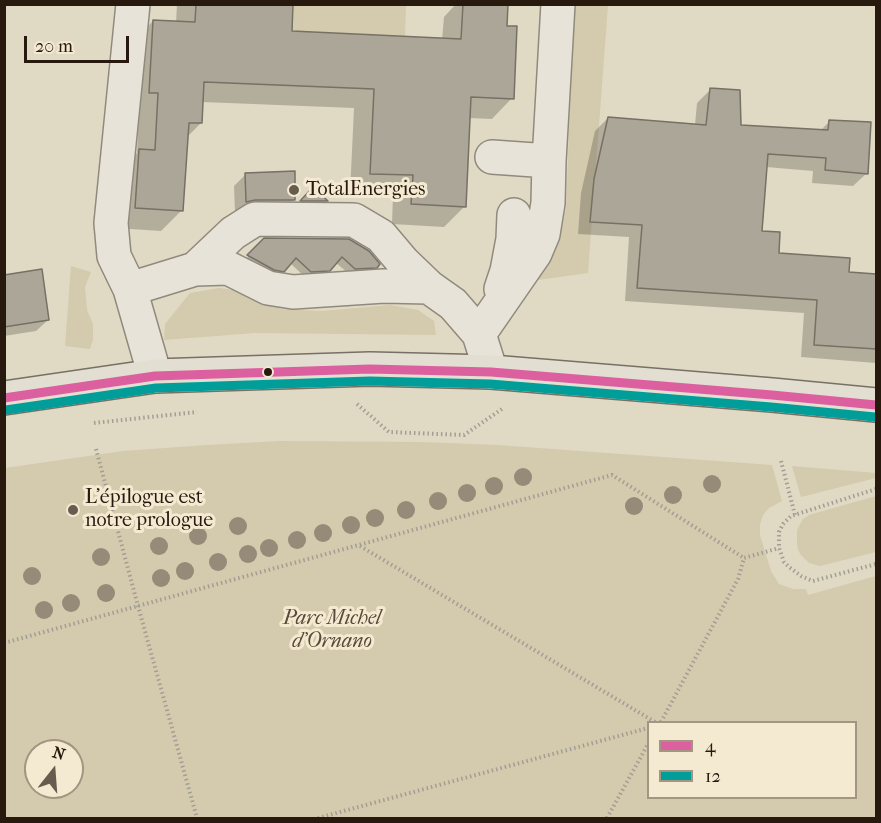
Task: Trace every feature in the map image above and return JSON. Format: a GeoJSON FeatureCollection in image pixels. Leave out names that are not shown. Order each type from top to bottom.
{"type":"FeatureCollection","features":[{"type":"Feature","properties":{"kind":"main road"},"geometry":{"type":"LineString","coordinates":[[4,398],[155,376],[370,369],[491,372],[876,405]]}},
{"type":"Feature","properties":{"kind":"lane"},"geometry":{"type":"LineString","coordinates":[[133,4],[111,223],[114,256],[130,289],[155,376]]}},
{"type":"Feature","properties":{"kind":"lane"},"geometry":{"type":"LineString","coordinates":[[487,321],[535,253],[543,234],[548,203],[558,4]]}},
{"type":"Feature","properties":{"kind":"lane"},"geometry":{"type":"LineString","coordinates":[[492,157],[549,161]]}},
{"type":"Feature","properties":{"kind":"lane"},"geometry":{"type":"LineString","coordinates":[[491,372],[487,321],[507,271],[513,239],[514,215]]}},
{"type":"Feature","properties":{"kind":"lane"},"geometry":{"type":"LineString","coordinates":[[195,269],[233,233],[255,219],[354,220],[381,236],[429,287],[453,304],[487,321]]}},
{"type":"Feature","properties":{"kind":"lane"},"geometry":{"type":"LineString","coordinates":[[130,289],[195,269],[228,268],[268,288],[293,292],[384,286],[429,287]]}},
{"type":"Feature","properties":{"kind":"path"},"geometry":{"type":"LineString","coordinates":[[356,403],[389,432],[464,435],[505,407]]}},
{"type":"Feature","properties":{"kind":"path"},"geometry":{"type":"LineString","coordinates":[[86,424],[202,411]]}},
{"type":"Feature","properties":{"kind":"path"},"geometry":{"type":"LineString","coordinates":[[96,449],[197,819]]}},
{"type":"Feature","properties":{"kind":"path"},"geometry":{"type":"LineString","coordinates":[[781,461],[795,514]]}},
{"type":"Feature","properties":{"kind":"path"},"geometry":{"type":"LineString","coordinates":[[4,643],[612,475],[744,558],[779,548]]}},
{"type":"Feature","properties":{"kind":"path"},"geometry":{"type":"LineString","coordinates":[[876,489],[795,514],[783,524],[779,532],[779,548],[784,562],[801,576],[813,581],[876,564]]}},
{"type":"Feature","properties":{"kind":"path"},"geometry":{"type":"LineString","coordinates":[[360,545],[652,721]]}},
{"type":"Feature","properties":{"kind":"path"},"geometry":{"type":"LineString","coordinates":[[662,721],[738,579],[744,558]]}},
{"type":"Feature","properties":{"kind":"path"},"geometry":{"type":"LineString","coordinates":[[318,819],[647,728]]}},
{"type":"Feature","properties":{"kind":"path"},"geometry":{"type":"LineString","coordinates":[[607,819],[647,746]]}},
{"type":"Feature","properties":{"kind":"green space"},"geometry":{"type":"Polygon","coordinates":[[[293,5],[406,5],[405,36],[292,31],[293,5]]]}},
{"type":"Feature","properties":{"kind":"green space"},"geometry":{"type":"Polygon","coordinates":[[[574,5],[608,5],[588,273],[538,280],[562,227],[566,209],[574,5]]]}},
{"type":"Feature","properties":{"kind":"green space"},"geometry":{"type":"Polygon","coordinates":[[[71,266],[91,272],[85,287],[87,310],[93,324],[93,340],[90,349],[65,346],[71,266]]]}},
{"type":"Feature","properties":{"kind":"green space"},"geometry":{"type":"Polygon","coordinates":[[[219,288],[248,292],[281,309],[322,311],[390,305],[418,310],[434,321],[436,335],[255,333],[164,340],[165,324],[190,293],[219,288]]]}},
{"type":"Feature","properties":{"kind":"green space","name":"Parc Michel d'Ornano"},"geometry":{"type":"Polygon","coordinates":[[[281,441],[498,445],[772,465],[782,501],[769,508],[763,515],[760,535],[771,571],[779,584],[793,589],[806,589],[808,595],[876,576],[876,818],[5,818],[5,468],[123,451],[281,441]]]}},
{"type":"Feature","properties":{"kind":"green space"},"geometry":{"type":"Polygon","coordinates":[[[792,466],[876,473],[876,478],[801,497],[792,466]]]}},
{"type":"Feature","properties":{"kind":"green space"},"geometry":{"type":"Polygon","coordinates":[[[876,496],[876,552],[820,566],[809,563],[801,555],[797,544],[797,530],[803,519],[809,515],[876,496]]]}},
{"type":"Feature","properties":{"kind":"building"},"geometry":{"type":"Polygon","coordinates":[[[196,4],[293,4],[292,31],[461,39],[463,4],[508,4],[507,26],[517,26],[514,99],[471,97],[466,207],[411,204],[413,175],[370,174],[374,89],[204,82],[202,123],[189,123],[183,211],[135,208],[139,149],[155,150],[158,93],[149,93],[153,20],[195,22],[196,4]]]}},
{"type":"Feature","properties":{"kind":"building"},"geometry":{"type":"Polygon","coordinates":[[[710,88],[740,90],[741,125],[828,130],[829,120],[871,122],[868,174],[825,170],[826,158],[768,154],[762,231],[780,232],[779,253],[850,258],[849,272],[876,274],[876,349],[814,345],[817,300],[637,288],[642,225],[590,222],[594,179],[608,117],[706,125],[710,88]]]}},
{"type":"Feature","properties":{"kind":"building"},"geometry":{"type":"Polygon","coordinates":[[[295,171],[295,200],[246,202],[245,173],[295,171]]]}},
{"type":"Feature","properties":{"kind":"building"},"geometry":{"type":"Polygon","coordinates":[[[313,187],[328,201],[300,201],[313,187]]]}},
{"type":"Feature","properties":{"kind":"building"},"geometry":{"type":"Polygon","coordinates":[[[264,238],[349,239],[369,251],[380,264],[377,268],[355,269],[342,257],[330,271],[311,272],[296,258],[284,272],[274,270],[247,255],[264,238]]]}},
{"type":"Feature","properties":{"kind":"building"},"geometry":{"type":"Polygon","coordinates":[[[42,269],[49,320],[4,327],[4,275],[42,269]]]}},
{"type":"Feature","properties":{"kind":"transit line","name":"4"},"geometry":{"type":"LineString","coordinates":[[4,398],[155,376],[370,369],[491,372],[876,405]]}},
{"type":"Feature","properties":{"kind":"transit line","name":"12"},"geometry":{"type":"LineString","coordinates":[[6,410],[156,388],[370,381],[490,384],[875,417]]}},
{"type":"Feature","properties":{"kind":"place","name":"TotalEnergies"},"geometry":{"type":"Point","coordinates":[294,190]}},
{"type":"Feature","properties":{"kind":"place","name":"L'épilogue est notre prologue"},"geometry":{"type":"Point","coordinates":[73,510]}}]}
